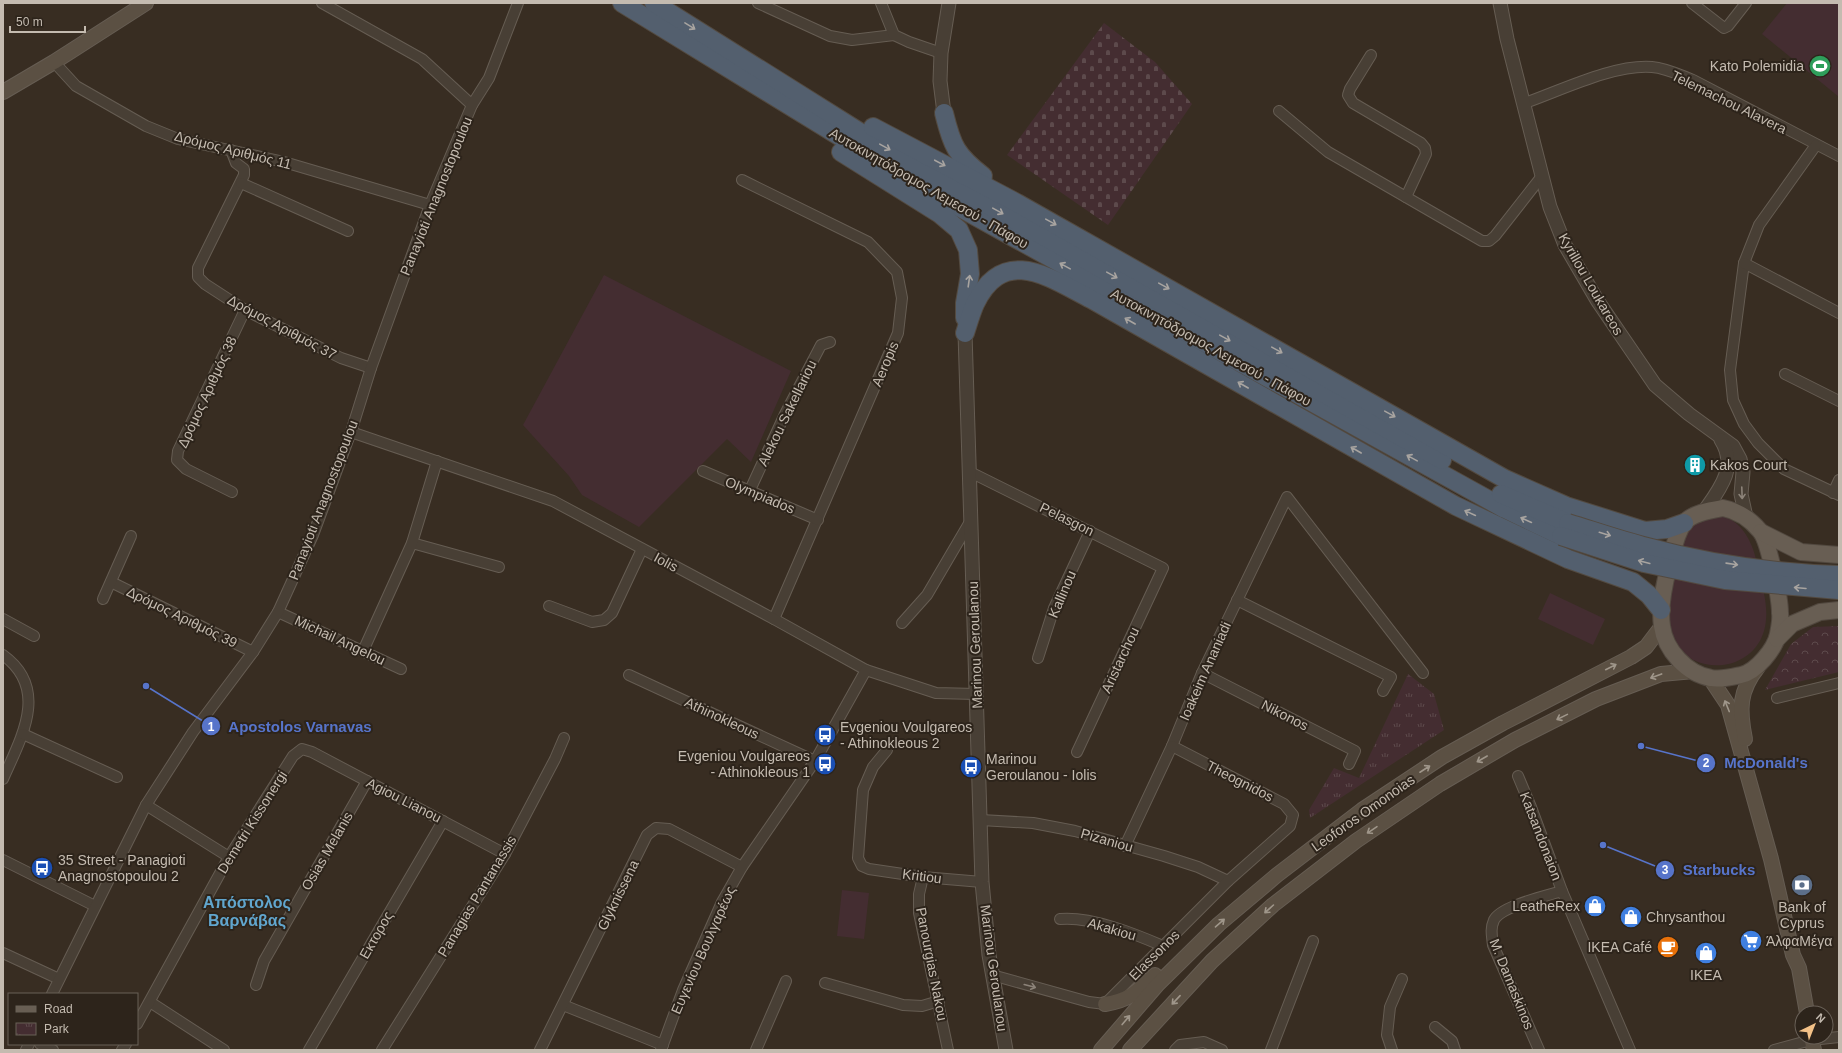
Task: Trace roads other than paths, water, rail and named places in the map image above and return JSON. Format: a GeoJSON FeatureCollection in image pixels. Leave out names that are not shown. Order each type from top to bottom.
{"type":"FeatureCollection","features":[{"type":"Feature","properties":{"kind":"highway","name":"Αυτοκινητόδρομος Λεμεσού - Πάφου"},"geometry":{"type":"LineString","coordinates":[[622,3],[919,185],[1505,509],[1565,530],[1644,562],[1725,580],[1839,590]]}},
{"type":"Feature","properties":{"kind":"highway"},"geometry":{"type":"LineString","coordinates":[[622,3],[692,59],[940,214],[959,230],[968,250],[969,266],[965,303],[965,333]]}},
{"type":"Feature","properties":{"kind":"highway","name":"Αυτοκινητόδρομος Λεμεσού - Πάφου"},"geometry":{"type":"LineString","coordinates":[[655,4],[874,141],[1565,530],[1729,564],[1805,574],[1839,575]]}},
{"type":"Feature","properties":{"kind":"highway"},"geometry":{"type":"LineString","coordinates":[[792,91],[876,128],[1017,203],[1505,479],[1566,506],[1646,531],[1667,529],[1684,523]]}},
{"type":"Feature","properties":{"kind":"highway"},"geometry":{"type":"LineString","coordinates":[[944,113],[950,136],[957,152],[968,164],[1017,203]]}},
{"type":"Feature","properties":{"kind":"highway"},"geometry":{"type":"LineString","coordinates":[[919,185],[991,235],[1091,300]]}},
{"type":"Feature","properties":{"kind":"highway"},"geometry":{"type":"LineString","coordinates":[[965,333],[975,304],[986,286],[1003,272],[1020,269],[1042,274],[1091,300],[1456,506],[1568,560],[1633,582],[1649,595],[1662,618]]}},
{"type":"Feature","properties":{"kind":"main road"},"geometry":{"type":"LineString","coordinates":[[3,92],[54,62],[146,3]]}},
{"type":"Feature","properties":{"kind":"main road"},"geometry":{"type":"LineString","coordinates":[[1758,667],[1744,675],[1724,678],[1710,678],[1694,671],[1676,659],[1666,642],[1662,618],[1664,588],[1675,543],[1684,523],[1705,510],[1722,508],[1734,510],[1746,517],[1761,532],[1801,552],[1839,555]]}},
{"type":"Feature","properties":{"kind":"main road"},"geometry":{"type":"LineString","coordinates":[[1761,532],[1770,557],[1780,613],[1777,639]]}},
{"type":"Feature","properties":{"kind":"main road"},"geometry":{"type":"LineString","coordinates":[[1799,968],[1801,955],[1793,916],[1743,725],[1742,701],[1747,680],[1758,667],[1777,639],[1792,624],[1820,612],[1839,610]]}},
{"type":"Feature","properties":{"kind":"main road","name":"Leoforos Omonoias"},"geometry":{"type":"LineString","coordinates":[[1101,1050],[1152,990],[1192,949],[1277,875],[1362,810],[1442,757],[1503,723],[1631,657],[1646,647],[1662,618]]}},
{"type":"Feature","properties":{"kind":"main road","name":"Leoforos Omonoias"},"geometry":{"type":"LineString","coordinates":[[1130,1050],[1212,961],[1273,905],[1356,841],[1440,784],[1515,740],[1596,699],[1662,674],[1694,671]]}},
{"type":"Feature","properties":{"kind":"main road"},"geometry":{"type":"LineString","coordinates":[[1710,678],[1728,705],[1770,859],[1793,955],[1799,968],[1805,1005]]}},
{"type":"Feature","properties":{"kind":"main road"},"geometry":{"type":"LineString","coordinates":[[1105,1004],[1124,1000],[1129,997],[1176,958],[1192,949]]}},
{"type":"Feature","properties":{"kind":"street","name":"Panayioti Anagnostopoulou"},"geometry":{"type":"LineString","coordinates":[[322,3],[422,59],[472,105]]}},
{"type":"Feature","properties":{"kind":"street","name":"Panayioti Anagnostopoulou"},"geometry":{"type":"LineString","coordinates":[[52,993],[146,805],[193,732],[253,652],[278,612],[313,535],[351,432],[370,368],[430,205],[472,105],[489,78],[518,3]]}},
{"type":"Feature","properties":{"kind":"street"},"geometry":{"type":"LineString","coordinates":[[758,3],[830,36],[852,40],[894,35],[941,54]]}},
{"type":"Feature","properties":{"kind":"street"},"geometry":{"type":"LineString","coordinates":[[881,3],[894,35]]}},
{"type":"Feature","properties":{"kind":"street"},"geometry":{"type":"LineString","coordinates":[[944,113],[940,81],[941,54],[949,3]]}},
{"type":"Feature","properties":{"kind":"street","name":"Kyrillou Loukareos"},"geometry":{"type":"LineString","coordinates":[[1500,3],[1507,39],[1525,103],[1550,207],[1565,245],[1597,300],[1655,386],[1689,414],[1733,446],[1740,459],[1743,472],[1741,494],[1746,517]]}},
{"type":"Feature","properties":{"kind":"street"},"geometry":{"type":"LineString","coordinates":[[1692,3],[1724,28],[1728,26],[1746,3]]}},
{"type":"Feature","properties":{"kind":"street"},"geometry":{"type":"LineString","coordinates":[[1371,55],[1350,89],[1348,95],[1353,103],[1421,144],[1425,148],[1426,154],[1406,197]]}},
{"type":"Feature","properties":{"kind":"street","name":"Δρόμος Αριθμός 11"},"geometry":{"type":"LineString","coordinates":[[54,62],[76,86],[146,126],[178,139],[284,162],[430,205]]}},
{"type":"Feature","properties":{"kind":"street","name":"Telemachou Alavera"},"geometry":{"type":"LineString","coordinates":[[1525,103],[1620,68],[1653,67],[1675,72],[1693,80],[1816,146],[1839,156]]}},
{"type":"Feature","properties":{"kind":"street"},"geometry":{"type":"LineString","coordinates":[[1279,111],[1328,152],[1482,241],[1489,241],[1495,236],[1542,176]]}},
{"type":"Feature","properties":{"kind":"street"},"geometry":{"type":"LineString","coordinates":[[1816,146],[1759,225],[1744,263],[1730,370],[1733,400],[1744,424],[1758,443],[1784,469],[1836,494],[1839,480]]}},
{"type":"Feature","properties":{"kind":"street"},"geometry":{"type":"LineString","coordinates":[[231,150],[236,163],[244,169],[244,175],[241,183],[348,231]]}},
{"type":"Feature","properties":{"kind":"street","name":"Aeropis"},"geometry":{"type":"LineString","coordinates":[[742,180],[868,242],[897,272],[902,298],[898,333],[774,619]]}},
{"type":"Feature","properties":{"kind":"street","name":"Δρόμος Αριθμός 37"},"geometry":{"type":"LineString","coordinates":[[241,183],[198,268],[198,276],[205,284],[245,310],[341,358],[370,368]]}},
{"type":"Feature","properties":{"kind":"street"},"geometry":{"type":"LineString","coordinates":[[1744,263],[1839,313]]}},
{"type":"Feature","properties":{"kind":"street","name":"Δρόμος Αριθμός 38"},"geometry":{"type":"LineString","coordinates":[[232,492],[186,469],[177,460],[178,451],[245,310]]}},
{"type":"Feature","properties":{"kind":"street","name":"Marinou Geroulanou"},"geometry":{"type":"LineString","coordinates":[[965,333],[982,882],[992,975],[1006,1050]]}},
{"type":"Feature","properties":{"kind":"street","name":"Alekou Sakellariou"},"geometry":{"type":"LineString","coordinates":[[750,490],[785,414],[821,345],[830,342]]}},
{"type":"Feature","properties":{"kind":"street"},"geometry":{"type":"LineString","coordinates":[[1785,374],[1839,401]]}},
{"type":"Feature","properties":{"kind":"street","name":"Iolis"},"geometry":{"type":"LineString","coordinates":[[351,432],[554,501],[866,670],[936,693],[976,694]]}},
{"type":"Feature","properties":{"kind":"street","name":"Kyrillou Loukareos"},"geometry":{"type":"LineString","coordinates":[[1705,510],[1722,485],[1728,462],[1726,448],[1718,435]]}},
{"type":"Feature","properties":{"kind":"street"},"geometry":{"type":"LineString","coordinates":[[363,651],[412,543],[437,461]]}},
{"type":"Feature","properties":{"kind":"street","name":"Olympiados"},"geometry":{"type":"LineString","coordinates":[[703,471],[818,520]]}},
{"type":"Feature","properties":{"kind":"street","name":"Pelasgon"},"geometry":{"type":"LineString","coordinates":[[970,472],[1163,568]]}},
{"type":"Feature","properties":{"kind":"street","name":"Ioakeim Ananiadi"},"geometry":{"type":"LineString","coordinates":[[1125,846],[1172,746],[1202,674],[1287,498],[1423,673]]}},
{"type":"Feature","properties":{"kind":"street"},"geometry":{"type":"LineString","coordinates":[[902,623],[927,595],[971,520]]}},
{"type":"Feature","properties":{"kind":"street","name":"Kallinou"},"geometry":{"type":"LineString","coordinates":[[1038,658],[1054,608],[1090,531]]}},
{"type":"Feature","properties":{"kind":"street","name":"Δρόμος Αριθμός 39"},"geometry":{"type":"LineString","coordinates":[[103,599],[131,536]]}},
{"type":"Feature","properties":{"kind":"street"},"geometry":{"type":"LineString","coordinates":[[412,543],[499,567]]}},
{"type":"Feature","properties":{"kind":"street"},"geometry":{"type":"LineString","coordinates":[[548,606],[592,622],[604,620],[612,613],[642,549]]}},
{"type":"Feature","properties":{"kind":"street","name":"Aristarchou"},"geometry":{"type":"LineString","coordinates":[[1078,752],[1163,568]]}},
{"type":"Feature","properties":{"kind":"street","name":"Δρόμος Αριθμός 39"},"geometry":{"type":"LineString","coordinates":[[111,582],[253,652]]}},
{"type":"Feature","properties":{"kind":"street"},"geometry":{"type":"LineString","coordinates":[[1237,600],[1390,677],[1383,691]]}},
{"type":"Feature","properties":{"kind":"street","name":"Michail Angelou"},"geometry":{"type":"LineString","coordinates":[[278,612],[401,669]]}},
{"type":"Feature","properties":{"kind":"street"},"geometry":{"type":"LineString","coordinates":[[3,619],[34,636]]}},
{"type":"Feature","properties":{"kind":"street"},"geometry":{"type":"LineString","coordinates":[[3,655],[19,671],[27,685],[29,708],[23,734],[5,768],[3,779]]}},
{"type":"Feature","properties":{"kind":"street","name":"Ευγενίου Βουλγαρέως"},"geometry":{"type":"LineString","coordinates":[[662,1048],[683,990],[718,909],[742,867],[815,761],[866,670]]}},
{"type":"Feature","properties":{"kind":"street","name":"Nikonos"},"geometry":{"type":"LineString","coordinates":[[1202,674],[1355,751],[1349,764]]}},
{"type":"Feature","properties":{"kind":"street","name":"Athinokleous"},"geometry":{"type":"LineString","coordinates":[[629,675],[815,761]]}},
{"type":"Feature","properties":{"kind":"street"},"geometry":{"type":"LineString","coordinates":[[1777,698],[1838,685]]}},
{"type":"Feature","properties":{"kind":"street"},"geometry":{"type":"LineString","coordinates":[[23,734],[117,777]]}},
{"type":"Feature","properties":{"kind":"street","name":"Panagias Pantanassis"},"geometry":{"type":"LineString","coordinates":[[382,1050],[505,854],[555,759],[564,738]]}},
{"type":"Feature","properties":{"kind":"street","name":"Theognidos"},"geometry":{"type":"LineString","coordinates":[[1172,746],[1284,804],[1293,815],[1290,826]]}},
{"type":"Feature","properties":{"kind":"street","name":"Agiou Lianou"},"geometry":{"type":"LineString","coordinates":[[302,749],[312,752],[505,854]]}},
{"type":"Feature","properties":{"kind":"street","name":"Demetri Kissonergi"},"geometry":{"type":"LineString","coordinates":[[138,1022],[229,857],[293,756],[302,749]]}},
{"type":"Feature","properties":{"kind":"street","name":"Kritiou"},"geometry":{"type":"LineString","coordinates":[[888,750],[873,767],[864,790],[858,858],[862,866],[869,869],[923,877],[982,882]]}},
{"type":"Feature","properties":{"kind":"street","name":"Katsandonaion"},"geometry":{"type":"LineString","coordinates":[[1518,776],[1562,891],[1630,1050]]}},
{"type":"Feature","properties":{"kind":"street","name":"Osias Melanis"},"geometry":{"type":"LineString","coordinates":[[256,985],[264,961],[367,781]]}},
{"type":"Feature","properties":{"kind":"street"},"geometry":{"type":"LineString","coordinates":[[146,805],[229,857]]}},
{"type":"Feature","properties":{"kind":"street","name":"Pizaniou"},"geometry":{"type":"LineString","coordinates":[[981,820],[1033,823],[1075,831],[1198,867],[1228,881]]}},
{"type":"Feature","properties":{"kind":"street","name":"Εκτορος"},"geometry":{"type":"LineString","coordinates":[[309,1050],[443,821]]}},
{"type":"Feature","properties":{"kind":"street","name":"Elassonos"},"geometry":{"type":"LineString","coordinates":[[1105,1004],[1228,881],[1290,826]]}},
{"type":"Feature","properties":{"kind":"street","name":"Glyknissena"},"geometry":{"type":"LineString","coordinates":[[540,1050],[647,835],[656,828],[669,829],[742,867]]}},
{"type":"Feature","properties":{"kind":"street"},"geometry":{"type":"LineString","coordinates":[[3,860],[95,906]]}},
{"type":"Feature","properties":{"kind":"street","name":"Panourgias Nakou"},"geometry":{"type":"LineString","coordinates":[[923,877],[919,894],[919,913],[939,1001],[948,1050]]}},
{"type":"Feature","properties":{"kind":"street","name":"M. Damaskinos"},"geometry":{"type":"LineString","coordinates":[[1539,1050],[1493,945],[1491,930],[1494,919],[1504,910],[1562,891]]}},
{"type":"Feature","properties":{"kind":"street","name":"Akakiou"},"geometry":{"type":"LineString","coordinates":[[1060,919],[1084,920],[1134,934],[1163,946]]}},
{"type":"Feature","properties":{"kind":"street"},"geometry":{"type":"LineString","coordinates":[[1271,1050],[1313,941]]}},
{"type":"Feature","properties":{"kind":"street"},"geometry":{"type":"LineString","coordinates":[[3,953],[60,978]]}},
{"type":"Feature","properties":{"kind":"street"},"geometry":{"type":"LineString","coordinates":[[992,975],[1075,998],[1105,1004]]}},
{"type":"Feature","properties":{"kind":"street"},"geometry":{"type":"LineString","coordinates":[[1392,1050],[1387,1035],[1390,1007],[1402,979]]}},
{"type":"Feature","properties":{"kind":"street"},"geometry":{"type":"LineString","coordinates":[[759,1049],[786,981]]}},
{"type":"Feature","properties":{"kind":"street"},"geometry":{"type":"LineString","coordinates":[[825,983],[903,1005],[922,1006],[939,1001]]}},
{"type":"Feature","properties":{"kind":"street"},"geometry":{"type":"LineString","coordinates":[[150,1002],[224,1050]]}},
{"type":"Feature","properties":{"kind":"street"},"geometry":{"type":"LineString","coordinates":[[563,1005],[662,1048]]}},
{"type":"Feature","properties":{"kind":"street"},"geometry":{"type":"LineString","coordinates":[[1435,1028],[1452,1041],[1455,1050]]}},
{"type":"Feature","properties":{"kind":"street"},"geometry":{"type":"LineString","coordinates":[[1175,1050],[1180,1045],[1204,1042],[1222,1050]]}},
{"type":"Feature","properties":{"kind":"street"},"geometry":{"type":"LineString","coordinates":[[42,1045],[53,1050]]}},
{"type":"Feature","properties":{"kind":"street"},"geometry":{"type":"LineString","coordinates":[[1774,1050],[1798,1045]]}},
{"type":"Feature","properties":{"kind":"place","name":"Kato Polemidia"},"geometry":{"type":"Point","coordinates":[1820,66]}},
{"type":"Feature","properties":{"kind":"place","name":"Kakos Court"},"geometry":{"type":"Point","coordinates":[1695,465]}},
{"type":"Feature","properties":{"kind":"place","name":"Apostolos Varnavas"},"geometry":{"type":"Point","coordinates":[146,686]}},
{"type":"Feature","properties":{"kind":"place","name":"Evgeniou Voulgareos - Athinokleous 2"},"geometry":{"type":"Point","coordinates":[825,735]}},
{"type":"Feature","properties":{"kind":"place","name":"McDonald's"},"geometry":{"type":"Point","coordinates":[1641,746]}},
{"type":"Feature","properties":{"kind":"place","name":"Evgeniou Voulgareos - Athinokleous 1"},"geometry":{"type":"Point","coordinates":[825,764]}},
{"type":"Feature","properties":{"kind":"place","name":"Marinou Geroulanou - Iolis"},"geometry":{"type":"Point","coordinates":[971,767]}},
{"type":"Feature","properties":{"kind":"place","name":"Starbucks"},"geometry":{"type":"Point","coordinates":[1603,845]}},
{"type":"Feature","properties":{"kind":"place","name":"35 Street - Panagioti Anagnostopoulou 2"},"geometry":{"type":"Point","coordinates":[42,868]}},
{"type":"Feature","properties":{"kind":"place","name":"Bank of Cyprus"},"geometry":{"type":"Point","coordinates":[1802,885]}},
{"type":"Feature","properties":{"kind":"place","name":"LeatheRex"},"geometry":{"type":"Point","coordinates":[1595,906]}},
{"type":"Feature","properties":{"kind":"place","name":"Chrysanthou"},"geometry":{"type":"Point","coordinates":[1631,917]}},
{"type":"Feature","properties":{"kind":"place","name":"ΆλφαΜέγα"},"geometry":{"type":"Point","coordinates":[1751,941]}},
{"type":"Feature","properties":{"kind":"place","name":"IKEA Café"},"geometry":{"type":"Point","coordinates":[1668,947]}},
{"type":"Feature","properties":{"kind":"place","name":"IKEA"},"geometry":{"type":"Point","coordinates":[1706,953]}},
{"type":"Feature","properties":{"kind":"district","name":"Απόστολος Βαρνάβας"},"geometry":{"type":"Point","coordinates":[247,911]}}]}
